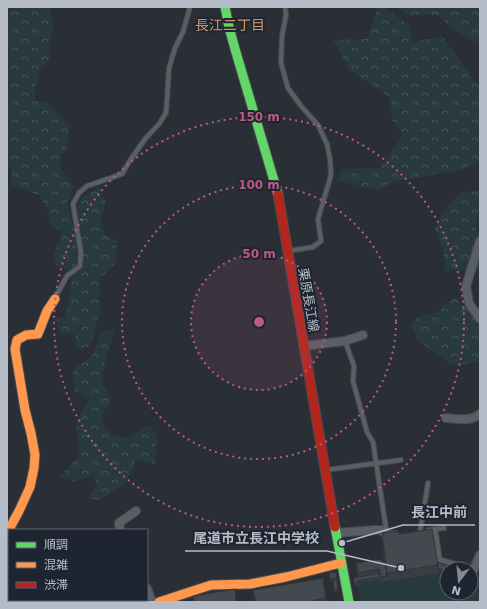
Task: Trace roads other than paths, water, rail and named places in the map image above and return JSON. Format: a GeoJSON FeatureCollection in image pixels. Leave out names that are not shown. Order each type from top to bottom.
{"type":"FeatureCollection","features":[{"type":"Feature","properties":{"kind":"main road","name":"栗原長江線"},"geometry":{"type":"LineString","coordinates":[[225,7],[235,49],[277,191],[349,602]]}},
{"type":"Feature","properties":{"kind":"main road"},"geometry":{"type":"LineString","coordinates":[[9,529],[30,487],[35,456],[25,410],[15,349],[17,340],[26,336],[38,334],[44,316],[55,299]]}},
{"type":"Feature","properties":{"kind":"main road"},"geometry":{"type":"LineString","coordinates":[[159,602],[211,585],[250,584],[286,577],[341,562]]}},
{"type":"Feature","properties":{"kind":"street"},"geometry":{"type":"LineString","coordinates":[[480,241],[466,286],[469,303],[480,319]]}},
{"type":"Feature","properties":{"kind":"street"},"geometry":{"type":"LineString","coordinates":[[304,346],[345,341],[363,335]]}},
{"type":"Feature","properties":{"kind":"street"},"geometry":{"type":"LineString","coordinates":[[446,418],[468,420],[480,414]]}},
{"type":"Feature","properties":{"kind":"street"},"geometry":{"type":"LineString","coordinates":[[120,529],[119,523],[136,511]]}},
{"type":"Feature","properties":{"kind":"street"},"geometry":{"type":"LineString","coordinates":[[336,533],[381,530],[387,535],[401,535]]}},
{"type":"Feature","properties":{"kind":"street"},"geometry":{"type":"LineString","coordinates":[[416,534],[434,534],[439,561]]}},
{"type":"Feature","properties":{"kind":"street"},"geometry":{"type":"LineString","coordinates":[[148,591],[152,602]]}},
{"type":"Feature","properties":{"kind":"lane"},"geometry":{"type":"LineString","coordinates":[[55,299],[67,276],[80,266],[81,253],[73,204],[79,193],[87,186],[122,174],[144,139],[159,124],[164,116],[166,112],[169,68],[174,48],[183,32],[190,7]]}},
{"type":"Feature","properties":{"kind":"lane"},"geometry":{"type":"LineString","coordinates":[[285,7],[286,15],[282,36],[281,63],[288,88],[301,106],[318,125],[327,144],[331,175],[318,219],[321,241],[313,247],[288,252]]}},
{"type":"Feature","properties":{"kind":"lane"},"geometry":{"type":"LineString","coordinates":[[345,341],[354,366],[353,381],[367,432],[373,442],[387,535]]}},
{"type":"Feature","properties":{"kind":"lane"},"geometry":{"type":"LineString","coordinates":[[326,470],[401,460]]}},
{"type":"Feature","properties":{"kind":"lane"},"geometry":{"type":"LineString","coordinates":[[428,483],[416,534],[444,528]]}},
{"type":"Feature","properties":{"kind":"place","name":"長江中前"},"geometry":{"type":"Point","coordinates":[342,543]}},
{"type":"Feature","properties":{"kind":"place","name":"尾道市立長江中学校"},"geometry":{"type":"Point","coordinates":[401,568]}},
{"type":"Feature","properties":{"kind":"district","name":"長江二丁目"},"geometry":{"type":"Point","coordinates":[230,25]}}]}
